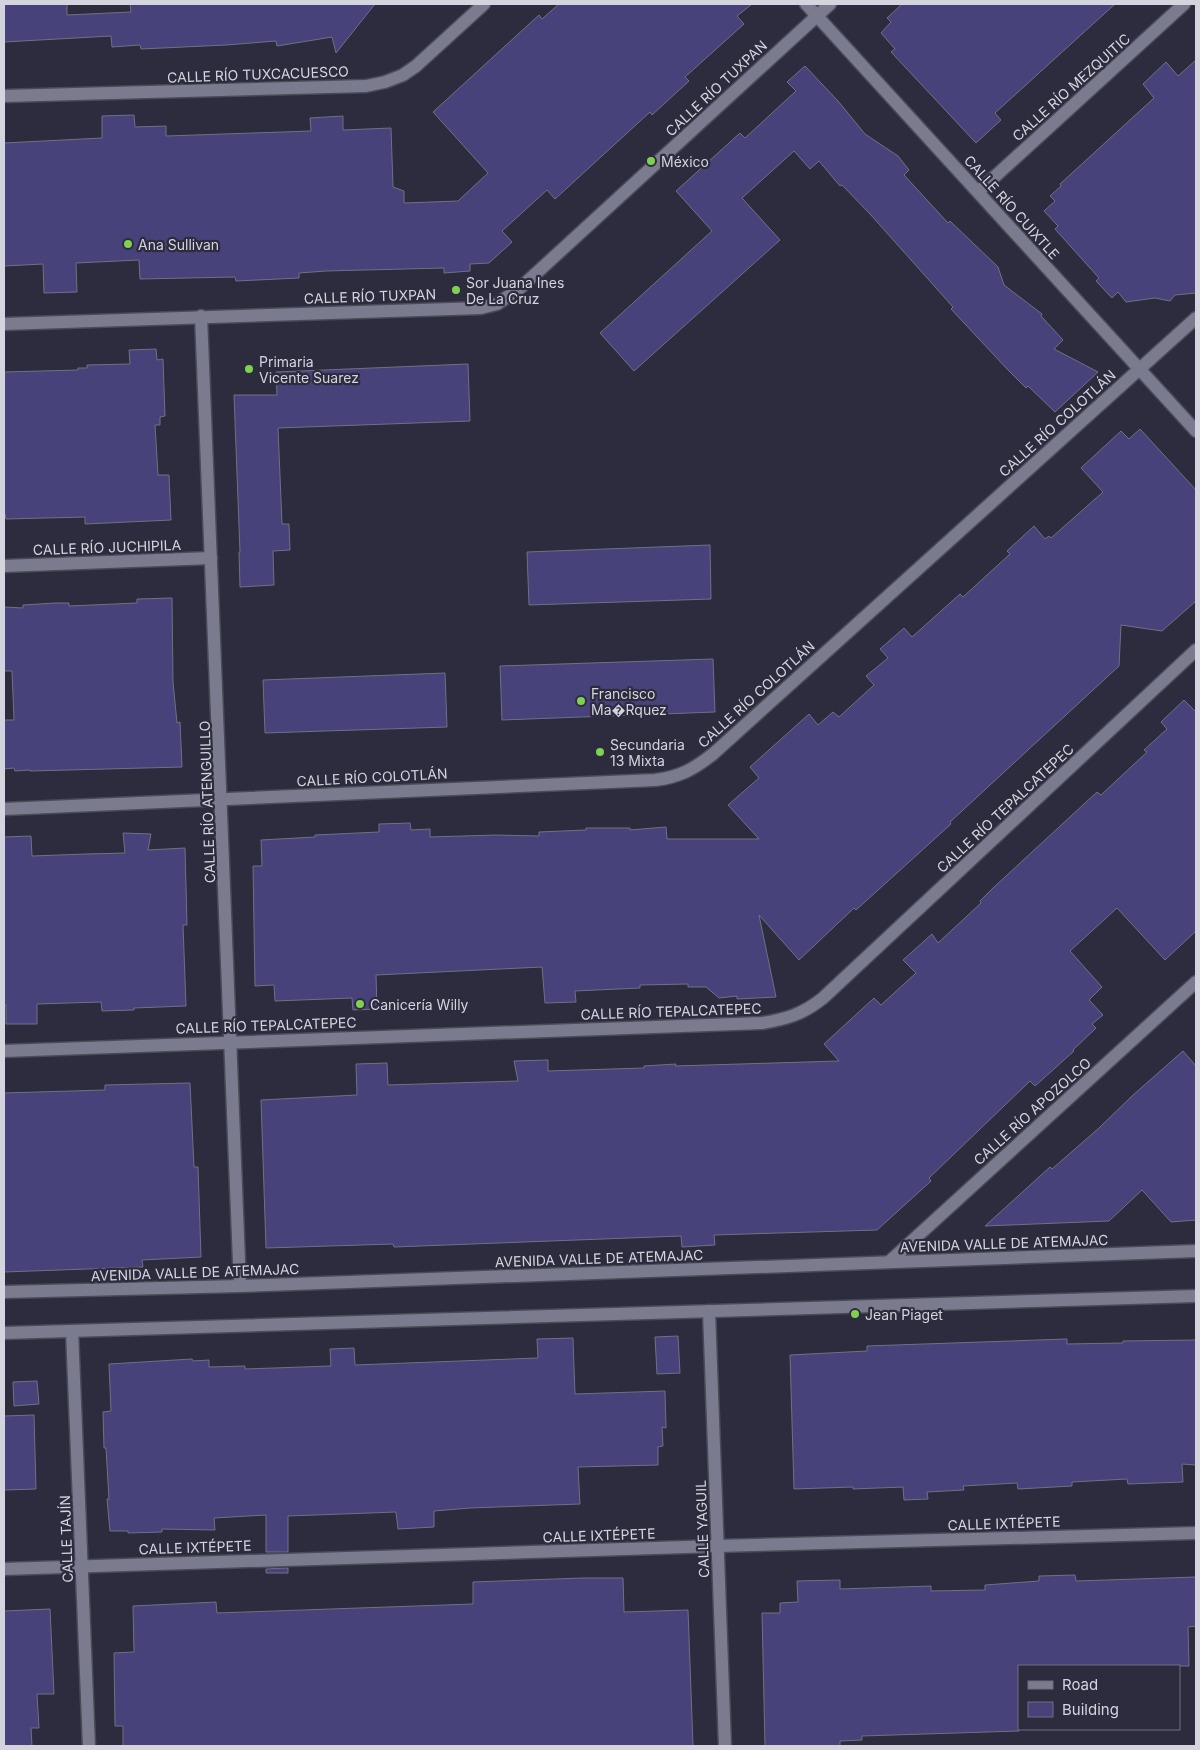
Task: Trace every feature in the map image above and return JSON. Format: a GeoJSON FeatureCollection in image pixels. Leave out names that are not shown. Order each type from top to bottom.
{"type":"FeatureCollection","features":[{"type":"Feature","properties":{"kind":"street","name":"CALLE RÍO TUXCACUESCO"},"geometry":{"type":"LineString","coordinates":[[4,96],[366,86],[385,82],[403,75],[416,66],[484,4]]}},
{"type":"Feature","properties":{"kind":"street","name":"CALLE RÍO CUIXTLE"},"geometry":{"type":"LineString","coordinates":[[806,4],[1196,431]]}},
{"type":"Feature","properties":{"kind":"street","name":"CALLE RÍO TUXPAN"},"geometry":{"type":"LineString","coordinates":[[4,324],[481,308],[497,304],[527,282],[830,4]]}},
{"type":"Feature","properties":{"kind":"street","name":"CALLE RÍO MEZQUITIC"},"geometry":{"type":"LineString","coordinates":[[978,192],[1184,4]]}},
{"type":"Feature","properties":{"kind":"street","name":"CALLE RÍO ATENGUILLO"},"geometry":{"type":"LineString","coordinates":[[201,316],[222,799],[240,1286]]}},
{"type":"Feature","properties":{"kind":"street","name":"CALLE RÍO COLOTLÁN"},"geometry":{"type":"LineString","coordinates":[[4,809],[655,780],[671,778],[686,772],[701,764],[1196,318]]}},
{"type":"Feature","properties":{"kind":"street","name":"CALLE RÍO JUCHIPILA"},"geometry":{"type":"LineString","coordinates":[[4,566],[211,558]]}},
{"type":"Feature","properties":{"kind":"street","name":"CALLE RÍO TEPALCATEPEC"},"geometry":{"type":"LineString","coordinates":[[4,1051],[762,1023],[796,1015],[811,1008],[823,998],[1196,650]]}},
{"type":"Feature","properties":{"kind":"street","name":"CALLE RÍO APOZOLCO"},"geometry":{"type":"LineString","coordinates":[[889,1262],[1196,982]]}},
{"type":"Feature","properties":{"kind":"street","name":"AVENIDA VALLE DE ATEMAJAC"},"geometry":{"type":"LineString","coordinates":[[4,1292],[240,1286],[1196,1251]]}},
{"type":"Feature","properties":{"kind":"street"},"geometry":{"type":"LineString","coordinates":[[4,1333],[1196,1296]]}},
{"type":"Feature","properties":{"kind":"street","name":"CALLE YAGUIL"},"geometry":{"type":"LineString","coordinates":[[709,1311],[725,1746]]}},
{"type":"Feature","properties":{"kind":"street","name":"CALLE TAJÍN"},"geometry":{"type":"LineString","coordinates":[[72,1331],[89,1746]]}},
{"type":"Feature","properties":{"kind":"street","name":"CALLE IXTÉPETE"},"geometry":{"type":"LineString","coordinates":[[4,1569],[1196,1533]]}},
{"type":"Feature","properties":{"kind":"building"},"geometry":{"type":"Polygon","coordinates":[[[4,4],[67,4],[67,15],[131,12],[130,4],[375,4],[336,53],[332,37],[277,46],[276,41],[141,49],[140,45],[112,47],[111,36],[4,42],[4,4]]]}},
{"type":"Feature","properties":{"kind":"building"},"geometry":{"type":"Polygon","coordinates":[[[559,4],[752,4],[737,16],[744,24],[685,77],[689,81],[652,115],[650,112],[555,199],[547,190],[502,231],[512,242],[489,263],[470,264],[470,271],[444,273],[444,268],[326,271],[299,273],[299,278],[236,281],[235,277],[140,279],[139,260],[76,263],[77,292],[44,293],[43,264],[4,266],[4,143],[102,138],[102,116],[134,115],[135,127],[166,126],[166,136],[311,131],[310,118],[343,116],[343,130],[391,128],[393,187],[404,191],[404,203],[458,201],[488,173],[433,112],[539,15],[542,19],[559,4]]]}},
{"type":"Feature","properties":{"kind":"building"},"geometry":{"type":"Polygon","coordinates":[[[902,4],[1115,4],[995,113],[1001,120],[976,143],[891,52],[895,49],[881,33],[891,22],[887,18],[902,4]]]}},
{"type":"Feature","properties":{"kind":"building"},"geometry":{"type":"Polygon","coordinates":[[[1196,60],[1196,293],[1175,295],[1170,301],[1155,298],[1126,302],[1118,292],[1112,298],[1096,281],[1099,278],[1055,229],[1058,226],[1044,211],[1055,201],[1050,196],[1061,186],[1060,184],[1154,98],[1143,84],[1166,62],[1178,76],[1196,60]]]}},
{"type":"Feature","properties":{"kind":"building"},"geometry":{"type":"Polygon","coordinates":[[[805,66],[838,101],[865,134],[898,156],[909,170],[904,175],[948,223],[950,221],[998,267],[1004,285],[1042,314],[1041,316],[1063,340],[1054,349],[1098,372],[1055,412],[1008,370],[951,309],[953,307],[870,214],[842,185],[840,186],[819,161],[810,169],[794,151],[742,198],[780,240],[634,371],[600,333],[712,231],[676,191],[740,133],[745,138],[796,91],[787,82],[805,66]]]}},
{"type":"Feature","properties":{"kind":"building"},"geometry":{"type":"Polygon","coordinates":[[[156,349],[157,360],[163,359],[165,416],[160,417],[160,425],[155,425],[158,475],[169,475],[171,520],[85,524],[85,517],[6,519],[4,514],[4,372],[78,370],[78,368],[87,368],[87,365],[130,364],[129,350],[156,349]]]}},
{"type":"Feature","properties":{"kind":"building"},"geometry":{"type":"Polygon","coordinates":[[[468,364],[470,421],[278,428],[282,524],[289,524],[290,550],[273,551],[274,585],[240,587],[234,395],[277,395],[276,372],[468,364]]]}},
{"type":"Feature","properties":{"kind":"building"},"geometry":{"type":"Polygon","coordinates":[[[1140,429],[1196,490],[1196,601],[1162,631],[1121,625],[1119,666],[950,822],[951,824],[856,910],[854,908],[799,960],[759,915],[776,997],[737,999],[737,996],[719,998],[706,987],[688,987],[688,984],[640,985],[640,988],[575,991],[576,1002],[545,1003],[542,967],[376,975],[377,1009],[353,1010],[352,998],[275,1001],[274,985],[255,986],[253,866],[262,866],[261,840],[379,832],[379,824],[410,823],[411,830],[430,829],[430,837],[539,836],[539,832],[586,830],[586,828],[630,828],[630,830],[666,827],[667,839],[759,839],[728,805],[759,778],[750,767],[809,714],[818,725],[833,712],[839,717],[874,685],[866,676],[888,658],[880,649],[904,628],[912,637],[960,594],[963,597],[1010,554],[1007,551],[1034,526],[1045,539],[1049,536],[1051,538],[1103,492],[1081,468],[1121,431],[1129,439],[1140,429]]]}},
{"type":"Feature","properties":{"kind":"building"},"geometry":{"type":"Polygon","coordinates":[[[710,545],[711,599],[529,605],[527,552],[710,545]]]}},
{"type":"Feature","properties":{"kind":"building"},"geometry":{"type":"Polygon","coordinates":[[[172,598],[173,682],[177,723],[180,722],[182,767],[30,771],[15,771],[14,768],[4,769],[4,720],[14,720],[12,671],[4,671],[4,607],[23,608],[23,605],[55,603],[69,603],[69,606],[137,603],[137,599],[172,598]]]}},
{"type":"Feature","properties":{"kind":"building"},"geometry":{"type":"Polygon","coordinates":[[[713,659],[715,712],[502,720],[500,666],[713,659]]]}},
{"type":"Feature","properties":{"kind":"building"},"geometry":{"type":"Polygon","coordinates":[[[445,673],[447,727],[265,733],[263,680],[445,673]]]}},
{"type":"Feature","properties":{"kind":"building"},"geometry":{"type":"Polygon","coordinates":[[[1184,700],[1196,712],[1196,931],[1165,960],[1117,908],[1070,951],[1102,987],[1089,1000],[1103,1015],[1092,1024],[1096,1028],[1074,1051],[1035,1086],[1030,1081],[929,1178],[931,1181],[877,1230],[714,1235],[715,1245],[682,1247],[681,1236],[394,1247],[393,1244],[266,1248],[261,1100],[357,1095],[356,1064],[387,1063],[388,1085],[518,1081],[514,1061],[548,1060],[548,1071],[644,1068],[644,1066],[676,1064],[675,1066],[839,1061],[824,1044],[874,998],[881,1005],[916,973],[903,960],[932,934],[938,943],[981,903],[980,901],[993,888],[1097,792],[1101,795],[1147,752],[1144,750],[1167,729],[1161,722],[1184,700]]]}},
{"type":"Feature","properties":{"kind":"building"},"geometry":{"type":"Polygon","coordinates":[[[123,833],[151,834],[148,850],[185,848],[187,925],[183,925],[186,1006],[102,1011],[101,1002],[37,1004],[37,1024],[6,1024],[6,1005],[4,1005],[4,837],[31,836],[32,856],[125,853],[123,833]]]}},
{"type":"Feature","properties":{"kind":"building"},"geometry":{"type":"Polygon","coordinates":[[[1183,1051],[1196,1066],[1196,1220],[1171,1222],[1142,1190],[1109,1221],[985,1226],[1050,1167],[1052,1169],[1099,1128],[1183,1051]]]}},
{"type":"Feature","properties":{"kind":"building"},"geometry":{"type":"Polygon","coordinates":[[[190,1083],[194,1167],[198,1167],[201,1257],[142,1260],[143,1267],[4,1272],[4,1093],[105,1090],[105,1085],[190,1083]]]}},
{"type":"Feature","properties":{"kind":"building"},"geometry":{"type":"Polygon","coordinates":[[[678,1336],[680,1373],[657,1374],[655,1337],[678,1336]]]}},
{"type":"Feature","properties":{"kind":"building"},"geometry":{"type":"Polygon","coordinates":[[[573,1338],[575,1394],[665,1391],[666,1428],[662,1427],[663,1446],[658,1447],[658,1465],[578,1467],[580,1504],[434,1511],[434,1527],[398,1529],[396,1512],[288,1516],[288,1552],[266,1552],[266,1515],[214,1518],[215,1530],[162,1529],[162,1532],[128,1533],[128,1531],[110,1531],[103,1412],[111,1411],[109,1364],[192,1359],[193,1361],[209,1360],[209,1367],[245,1366],[245,1369],[331,1366],[330,1349],[354,1348],[355,1365],[538,1358],[537,1339],[573,1338]]]}},
{"type":"Feature","properties":{"kind":"building"},"geometry":{"type":"Polygon","coordinates":[[[1067,1339],[1067,1344],[1196,1340],[1196,1465],[1182,1464],[1183,1482],[1128,1484],[1127,1479],[1072,1482],[1072,1486],[1018,1489],[1017,1483],[963,1486],[964,1490],[927,1492],[928,1499],[904,1500],[903,1487],[794,1489],[790,1355],[867,1351],[867,1346],[1067,1339]]]}},
{"type":"Feature","properties":{"kind":"building"},"geometry":{"type":"Polygon","coordinates":[[[37,1381],[39,1404],[14,1406],[13,1382],[37,1381]]]}},
{"type":"Feature","properties":{"kind":"building"},"geometry":{"type":"Polygon","coordinates":[[[34,1415],[36,1489],[4,1490],[4,1416],[34,1415]]]}},
{"type":"Feature","properties":{"kind":"building"},"geometry":{"type":"Polygon","coordinates":[[[288,1568],[288,1573],[266,1573],[266,1569],[288,1568]]]}},
{"type":"Feature","properties":{"kind":"building"},"geometry":{"type":"Polygon","coordinates":[[[1075,1575],[1076,1581],[1196,1577],[1196,1626],[1188,1627],[1189,1666],[1018,1665],[1019,1731],[862,1736],[862,1740],[840,1741],[840,1746],[765,1746],[762,1613],[780,1613],[780,1603],[798,1602],[797,1581],[840,1580],[840,1589],[931,1586],[931,1591],[985,1590],[985,1585],[1039,1581],[1039,1576],[1075,1575]]]}},
{"type":"Feature","properties":{"kind":"building"},"geometry":{"type":"Polygon","coordinates":[[[623,1578],[624,1612],[688,1610],[693,1746],[123,1746],[123,1726],[115,1726],[114,1653],[134,1652],[133,1606],[216,1602],[217,1613],[473,1604],[473,1582],[623,1578]]]}},
{"type":"Feature","properties":{"kind":"building"},"geometry":{"type":"Polygon","coordinates":[[[50,1609],[54,1694],[37,1694],[39,1728],[31,1728],[32,1746],[4,1746],[4,1611],[50,1609]]]}},
{"type":"Feature","properties":{"kind":"place","name":"México"},"geometry":{"type":"Point","coordinates":[651,161]}},
{"type":"Feature","properties":{"kind":"place","name":"Ana Sullivan"},"geometry":{"type":"Point","coordinates":[128,244]}},
{"type":"Feature","properties":{"kind":"place","name":"Sor Juana Ines De La Cruz"},"geometry":{"type":"Point","coordinates":[456,290]}},
{"type":"Feature","properties":{"kind":"place","name":"Primaria Vicente Suarez"},"geometry":{"type":"Point","coordinates":[249,369]}},
{"type":"Feature","properties":{"kind":"place","name":"Francisco Ma�Rquez"},"geometry":{"type":"Point","coordinates":[581,701]}},
{"type":"Feature","properties":{"kind":"place","name":"Secundaria 13 Mixta"},"geometry":{"type":"Point","coordinates":[600,752]}},
{"type":"Feature","properties":{"kind":"place","name":"Canicería Willy"},"geometry":{"type":"Point","coordinates":[360,1004]}},
{"type":"Feature","properties":{"kind":"place","name":"Jean Piaget"},"geometry":{"type":"Point","coordinates":[855,1314]}}]}
